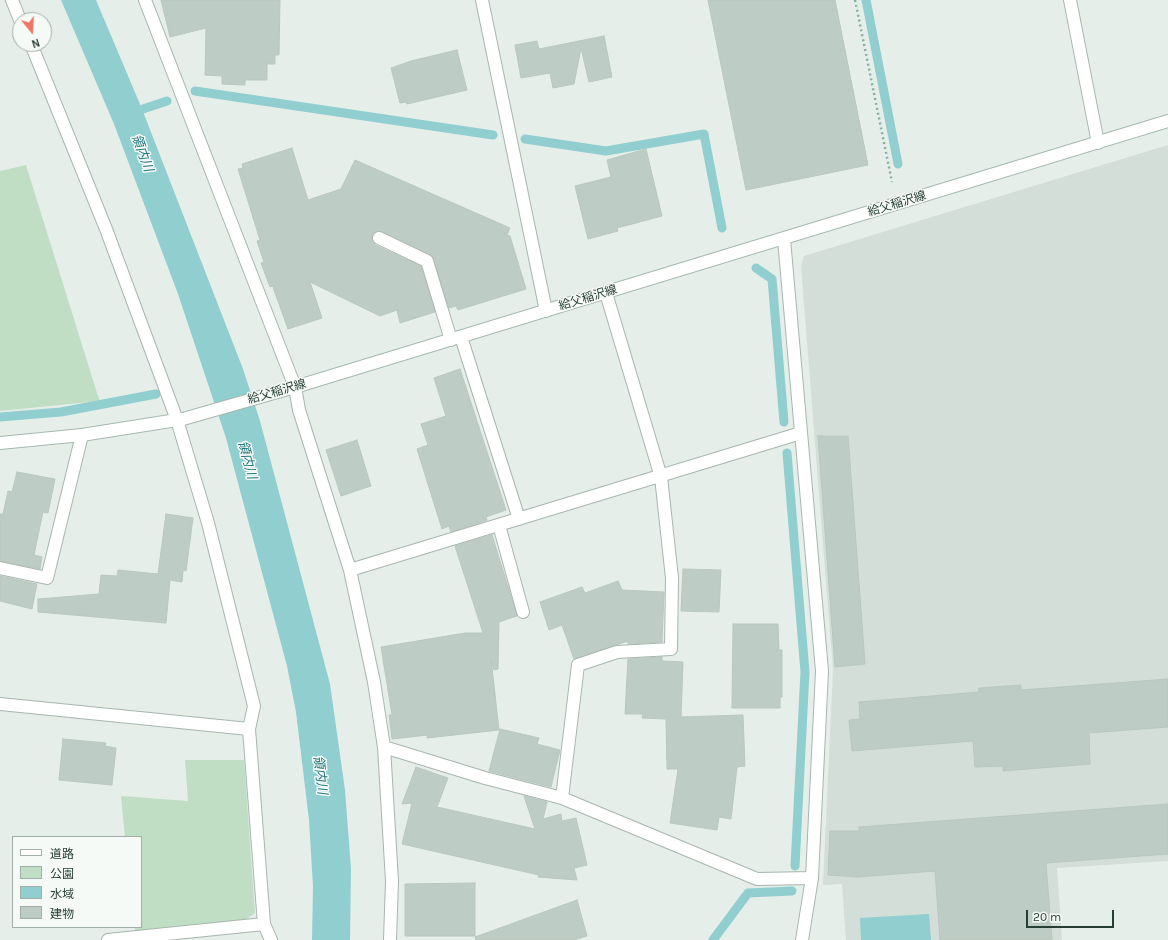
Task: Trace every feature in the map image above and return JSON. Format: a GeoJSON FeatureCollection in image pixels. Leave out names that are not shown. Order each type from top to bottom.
{"type":"FeatureCollection","features":[{"type":"Feature","properties":{"kind":"street"},"geometry":{"type":"LineString","coordinates":[[12,0],[17,12]]}},
{"type":"Feature","properties":{"kind":"street"},"geometry":{"type":"LineString","coordinates":[[145,0],[299,410],[350,570],[374,682],[384,747],[392,881],[390,940]]}},
{"type":"Feature","properties":{"kind":"street"},"geometry":{"type":"LineString","coordinates":[[482,0],[546,311]]}},
{"type":"Feature","properties":{"kind":"street"},"geometry":{"type":"LineString","coordinates":[[1070,0],[1098,143]]}},
{"type":"Feature","properties":{"kind":"street"},"geometry":{"type":"LineString","coordinates":[[33,52],[106,229],[180,419],[208,523],[254,706],[249,730],[264,924],[271,940]]}},
{"type":"Feature","properties":{"kind":"street","name":"給父稲沢線"},"geometry":{"type":"LineString","coordinates":[[0,443],[82,436],[180,419],[290,389],[1168,121]]}},
{"type":"Feature","properties":{"kind":"street"},"geometry":{"type":"LineString","coordinates":[[379,238],[428,262],[519,519]]}},
{"type":"Feature","properties":{"kind":"street"},"geometry":{"type":"LineString","coordinates":[[784,239],[822,671],[812,878],[802,940]]}},
{"type":"Feature","properties":{"kind":"street"},"geometry":{"type":"LineString","coordinates":[[562,798],[578,665],[617,652],[670,649],[672,578],[661,477],[606,293]]}},
{"type":"Feature","properties":{"kind":"street"},"geometry":{"type":"LineString","coordinates":[[350,570],[661,477],[801,433]]}},
{"type":"Feature","properties":{"kind":"street"},"geometry":{"type":"LineString","coordinates":[[0,568],[48,578],[82,436]]}},
{"type":"Feature","properties":{"kind":"street"},"geometry":{"type":"LineString","coordinates":[[499,525],[523,612]]}},
{"type":"Feature","properties":{"kind":"street"},"geometry":{"type":"LineString","coordinates":[[0,704],[249,730]]}},
{"type":"Feature","properties":{"kind":"street"},"geometry":{"type":"LineString","coordinates":[[384,747],[485,778],[562,798],[757,880],[812,878]]}},
{"type":"Feature","properties":{"kind":"street"},"geometry":{"type":"LineString","coordinates":[[108,940],[264,924]]}},
{"type":"Feature","properties":{"kind":"path"},"geometry":{"type":"LineString","coordinates":[[855,0],[896,204]]}},
{"type":"Feature","properties":{"kind":"shaded area"},"geometry":{"type":"Polygon","coordinates":[[[1168,145],[1168,861],[1057,868],[1062,940],[846,940],[842,884],[823,885],[833,670],[801,266],[804,256],[1168,145]]]}},
{"type":"Feature","properties":{"kind":"green space"},"geometry":{"type":"Polygon","coordinates":[[[26,165],[100,401],[0,411],[0,171],[26,165]]]}},
{"type":"Feature","properties":{"kind":"green space"},"geometry":{"type":"Polygon","coordinates":[[[185,760],[244,760],[255,913],[245,920],[135,932],[135,928],[142,928],[142,836],[125,836],[121,796],[188,801],[185,760]]]}},
{"type":"Feature","properties":{"kind":"water","name":"領内川"},"geometry":{"type":"Polygon","coordinates":[[[61,0],[96,0],[142,109],[243,369],[260,421],[330,684],[345,790],[351,869],[350,940],[312,940],[313,886],[309,820],[296,712],[287,666],[226,438],[178,294],[114,124],[61,0]]]}},
{"type":"Feature","properties":{"kind":"water"},"geometry":{"type":"Polygon","coordinates":[[[929,914],[931,940],[861,940],[860,918],[929,914]]]}},
{"type":"Feature","properties":{"kind":"building"},"geometry":{"type":"Polygon","coordinates":[[[161,0],[280,0],[279,55],[275,55],[275,64],[267,64],[267,80],[245,80],[245,85],[222,84],[222,76],[205,75],[206,28],[170,37],[161,0]]]}},
{"type":"Feature","properties":{"kind":"building"},"geometry":{"type":"Polygon","coordinates":[[[708,0],[835,0],[868,165],[746,190],[708,0]]]}},
{"type":"Feature","properties":{"kind":"building"},"geometry":{"type":"Polygon","coordinates":[[[604,36],[612,77],[589,82],[581,48],[574,84],[553,88],[550,73],[521,78],[515,45],[537,41],[539,49],[604,36]]]}},
{"type":"Feature","properties":{"kind":"building"},"geometry":{"type":"Polygon","coordinates":[[[457,50],[467,90],[407,104],[406,102],[400,103],[391,68],[411,61],[457,50]]]}},
{"type":"Feature","properties":{"kind":"building"},"geometry":{"type":"Polygon","coordinates":[[[292,148],[308,200],[341,189],[355,160],[510,228],[507,235],[510,236],[526,289],[458,310],[456,306],[449,308],[432,256],[378,231],[372,235],[375,245],[421,266],[435,312],[400,323],[397,310],[380,316],[310,282],[322,318],[288,329],[273,286],[270,287],[261,263],[264,262],[257,241],[260,240],[238,169],[243,168],[242,164],[292,148]]]}},
{"type":"Feature","properties":{"kind":"building"},"geometry":{"type":"Polygon","coordinates":[[[646,149],[662,216],[617,228],[618,231],[588,239],[575,186],[611,177],[607,160],[646,149]]]}},
{"type":"Feature","properties":{"kind":"building"},"geometry":{"type":"Polygon","coordinates":[[[460,369],[506,510],[486,517],[487,520],[451,532],[449,526],[442,529],[417,449],[428,445],[421,424],[446,416],[434,378],[460,369]]]}},
{"type":"Feature","properties":{"kind":"building"},"geometry":{"type":"Polygon","coordinates":[[[818,436],[848,436],[865,664],[835,667],[818,436]]]}},
{"type":"Feature","properties":{"kind":"building"},"geometry":{"type":"Polygon","coordinates":[[[357,440],[371,486],[341,496],[326,450],[357,440]]]}},
{"type":"Feature","properties":{"kind":"building"},"geometry":{"type":"Polygon","coordinates":[[[17,472],[55,479],[48,513],[43,512],[34,555],[42,557],[40,569],[0,561],[0,514],[3,514],[8,491],[12,492],[17,472]]]}},
{"type":"Feature","properties":{"kind":"building"},"geometry":{"type":"Polygon","coordinates":[[[166,514],[193,518],[186,571],[183,570],[182,582],[170,580],[166,623],[38,612],[38,599],[99,594],[101,575],[117,576],[118,570],[158,574],[166,514]]]}},
{"type":"Feature","properties":{"kind":"building"},"geometry":{"type":"Polygon","coordinates":[[[492,535],[517,616],[499,622],[498,669],[494,670],[491,659],[499,730],[427,738],[428,735],[392,739],[389,715],[392,715],[381,647],[465,633],[483,633],[455,546],[492,535]]]}},
{"type":"Feature","properties":{"kind":"building"},"geometry":{"type":"Polygon","coordinates":[[[683,569],[721,570],[719,612],[681,611],[683,569]]]}},
{"type":"Feature","properties":{"kind":"building"},"geometry":{"type":"Polygon","coordinates":[[[0,576],[37,584],[32,609],[0,601],[0,576]]]}},
{"type":"Feature","properties":{"kind":"building"},"geometry":{"type":"Polygon","coordinates":[[[618,581],[622,590],[664,592],[662,642],[628,644],[628,641],[574,659],[562,625],[549,630],[540,602],[582,587],[585,593],[618,581]]]}},
{"type":"Feature","properties":{"kind":"building"},"geometry":{"type":"Polygon","coordinates":[[[733,624],[778,624],[779,650],[782,650],[782,697],[780,697],[780,708],[732,708],[733,624]]]}},
{"type":"Feature","properties":{"kind":"building"},"geometry":{"type":"Polygon","coordinates":[[[662,657],[662,661],[683,662],[681,717],[743,715],[745,766],[737,767],[731,819],[719,817],[717,830],[670,823],[678,769],[667,769],[666,719],[642,718],[643,714],[625,714],[628,659],[662,657]]]}},
{"type":"Feature","properties":{"kind":"building"},"geometry":{"type":"Polygon","coordinates":[[[1168,679],[1168,727],[1089,733],[1090,764],[1003,771],[1003,766],[975,767],[973,741],[852,751],[849,720],[860,719],[859,702],[979,692],[979,688],[1021,685],[1021,690],[1168,679]]]}},
{"type":"Feature","properties":{"kind":"building"},"geometry":{"type":"Polygon","coordinates":[[[500,729],[539,738],[537,744],[560,750],[551,787],[489,771],[500,729]]]}},
{"type":"Feature","properties":{"kind":"building"},"geometry":{"type":"Polygon","coordinates":[[[63,739],[106,743],[105,746],[116,748],[112,785],[59,780],[63,739]]]}},
{"type":"Feature","properties":{"kind":"building"},"geometry":{"type":"Polygon","coordinates":[[[416,767],[448,778],[437,807],[535,829],[524,796],[547,802],[543,819],[561,814],[562,821],[576,818],[587,865],[574,868],[577,880],[538,877],[539,875],[402,844],[412,803],[402,804],[416,767]]]}},
{"type":"Feature","properties":{"kind":"building"},"geometry":{"type":"Polygon","coordinates":[[[1168,804],[1168,854],[1046,863],[1052,940],[940,940],[935,871],[858,877],[828,875],[830,831],[859,831],[859,827],[1168,804]]]}},
{"type":"Feature","properties":{"kind":"building"},"geometry":{"type":"Polygon","coordinates":[[[475,883],[475,936],[405,936],[405,884],[475,883]]]}},
{"type":"Feature","properties":{"kind":"building"},"geometry":{"type":"Polygon","coordinates":[[[577,900],[587,936],[574,940],[476,940],[475,937],[577,900]]]}},
{"type":"Feature","properties":{"kind":"waterway"},"geometry":{"type":"LineString","coordinates":[[866,0],[898,164]]}},
{"type":"Feature","properties":{"kind":"waterway"},"geometry":{"type":"LineString","coordinates":[[195,91],[493,135]]}},
{"type":"Feature","properties":{"kind":"waterway"},"geometry":{"type":"LineString","coordinates":[[131,113],[167,101]]}},
{"type":"Feature","properties":{"kind":"waterway"},"geometry":{"type":"LineString","coordinates":[[525,139],[606,151],[704,134],[722,228]]}},
{"type":"Feature","properties":{"kind":"waterway"},"geometry":{"type":"LineString","coordinates":[[756,268],[772,279],[784,422]]}},
{"type":"Feature","properties":{"kind":"waterway"},"geometry":{"type":"LineString","coordinates":[[0,417],[61,412],[156,394]]}},
{"type":"Feature","properties":{"kind":"waterway"},"geometry":{"type":"LineString","coordinates":[[787,453],[805,672],[795,866]]}},
{"type":"Feature","properties":{"kind":"waterway"},"geometry":{"type":"LineString","coordinates":[[713,940],[748,893],[792,891]]}}]}
